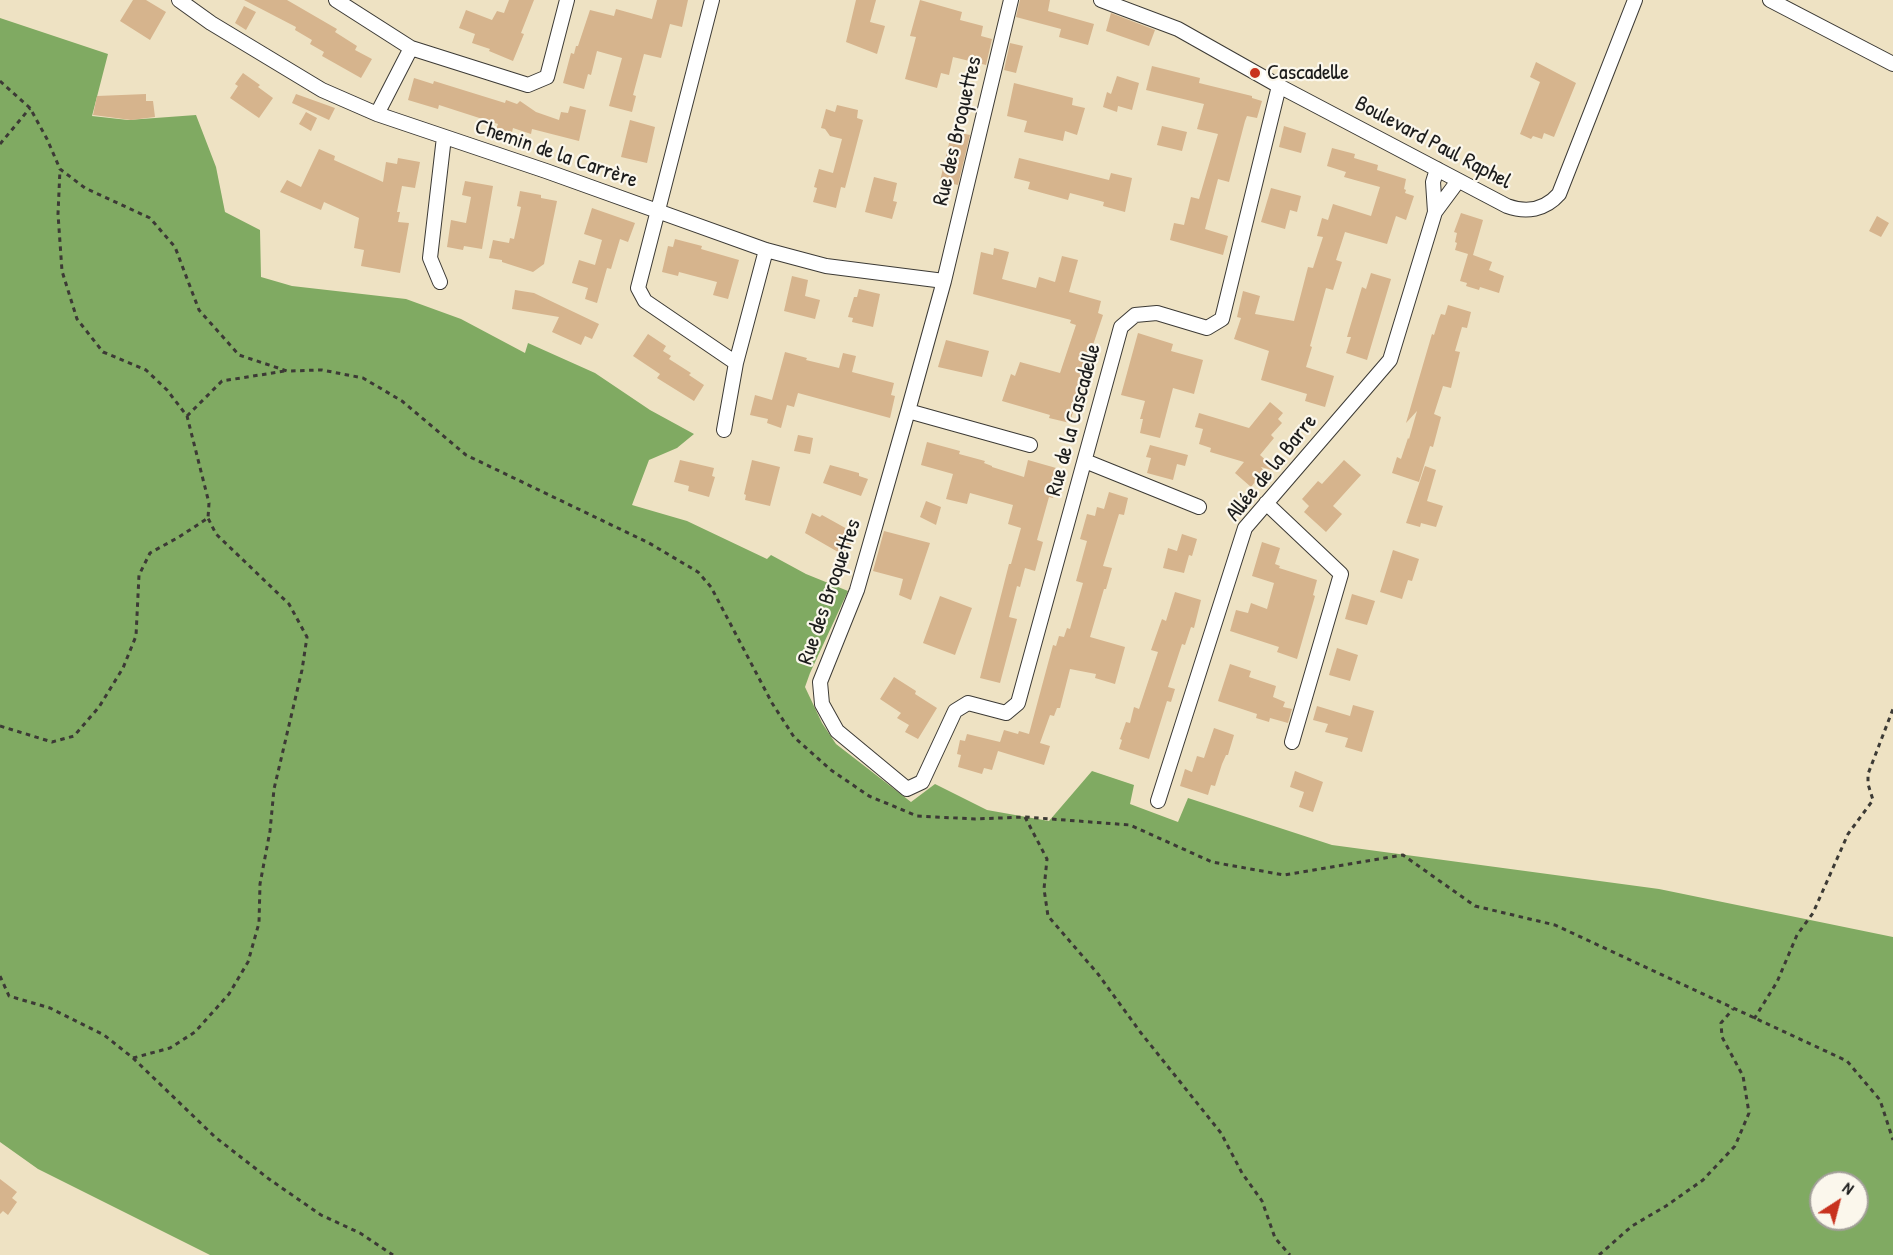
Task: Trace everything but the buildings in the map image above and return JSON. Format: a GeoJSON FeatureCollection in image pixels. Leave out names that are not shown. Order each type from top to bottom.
{"type":"FeatureCollection","features":[{"type":"Feature","properties":{"kind":"street","name":"Chemin de la Carrère"},"geometry":{"type":"LineString","coordinates":[[179,0],[211,24],[322,90],[377,114],[766,250],[826,266],[944,281]]}},
{"type":"Feature","properties":{"kind":"street"},"geometry":{"type":"LineString","coordinates":[[336,0],[411,48],[528,85],[547,77],[567,0]]}},
{"type":"Feature","properties":{"kind":"street"},"geometry":{"type":"LineString","coordinates":[[712,0],[638,288],[645,301],[736,363]]}},
{"type":"Feature","properties":{"kind":"street","name":"Rue des Broquettes"},"geometry":{"type":"LineString","coordinates":[[907,789],[837,731],[822,704],[820,682],[857,590],[908,411],[944,281],[1011,0]]}},
{"type":"Feature","properties":{"kind":"street","name":"Boulevard Paul Raphel"},"geometry":{"type":"LineString","coordinates":[[1101,0],[1178,29],[1279,86],[1517,210],[1540,208],[1554,200],[1562,188],[1635,0]]}},
{"type":"Feature","properties":{"kind":"street"},"geometry":{"type":"LineString","coordinates":[[1770,0],[1893,64]]}},
{"type":"Feature","properties":{"kind":"street"},"geometry":{"type":"LineString","coordinates":[[377,114],[411,48]]}},
{"type":"Feature","properties":{"kind":"street","name":"Rue de la Cascadelle"},"geometry":{"type":"LineString","coordinates":[[907,789],[922,782],[955,711],[968,703],[1006,713],[1017,703],[1121,327],[1135,315],[1157,313],[1207,328],[1222,318],[1279,86]]}},
{"type":"Feature","properties":{"kind":"street"},"geometry":{"type":"LineString","coordinates":[[440,282],[430,258],[444,137]]}},
{"type":"Feature","properties":{"kind":"street","name":"Allée de la Barre"},"geometry":{"type":"LineString","coordinates":[[1435,212],[1433,182],[1437,170]]}},
{"type":"Feature","properties":{"kind":"street","name":"Allée de la Barre"},"geometry":{"type":"LineString","coordinates":[[1158,801],[1245,528],[1390,360],[1435,212],[1458,181]]}},
{"type":"Feature","properties":{"kind":"street"},"geometry":{"type":"LineString","coordinates":[[724,430],[736,363],[766,250]]}},
{"type":"Feature","properties":{"kind":"street"},"geometry":{"type":"LineString","coordinates":[[908,411],[1030,445]]}},
{"type":"Feature","properties":{"kind":"street"},"geometry":{"type":"LineString","coordinates":[[1085,460],[1199,507]]}},
{"type":"Feature","properties":{"kind":"street"},"geometry":{"type":"LineString","coordinates":[[1266,503],[1341,574],[1292,742]]}},
{"type":"Feature","properties":{"kind":"path"},"geometry":{"type":"LineString","coordinates":[[0,81],[30,108],[60,169],[58,214],[62,271],[77,319],[103,352],[146,370],[167,390],[187,416],[209,503],[208,518],[216,534],[289,604],[307,637],[274,789],[270,831],[260,884],[259,923],[248,962],[229,994],[195,1032],[170,1048],[133,1058]]}},
{"type":"Feature","properties":{"kind":"path"},"geometry":{"type":"LineString","coordinates":[[0,144],[30,108]]}},
{"type":"Feature","properties":{"kind":"path"},"geometry":{"type":"LineString","coordinates":[[60,169],[85,188],[150,218],[175,247],[199,310],[239,355],[287,371]]}},
{"type":"Feature","properties":{"kind":"path"},"geometry":{"type":"LineString","coordinates":[[187,416],[222,381],[287,371],[322,370],[363,378],[402,401],[466,455],[649,543],[698,572],[711,587],[766,693],[794,737],[831,770],[869,796],[917,816],[975,819],[1025,817],[1130,825],[1212,862],[1284,875],[1403,855],[1475,906],[1554,925],[1847,1061],[1880,1100],[1893,1140]]}},
{"type":"Feature","properties":{"kind":"path"},"geometry":{"type":"LineString","coordinates":[[0,726],[52,742],[74,736],[99,707],[123,668],[136,636],[139,575],[150,553],[208,518]]}},
{"type":"Feature","properties":{"kind":"path"},"geometry":{"type":"LineString","coordinates":[[1754,1019],[1777,982],[1797,935],[1818,903],[1848,834],[1873,800],[1868,783],[1871,765],[1893,709]]}},
{"type":"Feature","properties":{"kind":"path"},"geometry":{"type":"LineString","coordinates":[[1025,817],[1047,859],[1044,889],[1048,916],[1098,974],[1221,1133],[1242,1173],[1263,1201],[1275,1238],[1290,1255]]}},
{"type":"Feature","properties":{"kind":"path"},"geometry":{"type":"LineString","coordinates":[[0,976],[9,996],[50,1008],[104,1035],[133,1058],[215,1137],[260,1172],[321,1215],[360,1233],[393,1255]]}},
{"type":"Feature","properties":{"kind":"path"},"geometry":{"type":"LineString","coordinates":[[1599,1255],[1632,1226],[1703,1180],[1734,1146],[1749,1113],[1743,1076],[1722,1037],[1721,1023],[1733,1009]]}},
{"type":"Feature","properties":{"kind":"green space"},"geometry":{"type":"Polygon","coordinates":[[[0,18],[108,54],[92,116],[128,120],[196,115],[216,167],[225,212],[260,230],[261,277],[292,286],[406,299],[461,319],[525,353],[528,343],[595,373],[650,410],[694,434],[677,448],[649,460],[632,505],[687,521],[767,559],[771,555],[806,574],[848,591],[805,687],[822,723],[836,744],[911,802],[935,784],[987,810],[1049,821],[1092,771],[1134,785],[1130,804],[1178,822],[1188,798],[1332,845],[1659,889],[1893,937],[1893,1255],[210,1255],[38,1169],[0,1142],[0,18]]]}},
{"type":"Feature","properties":{"kind":"place","name":"Cascadelle"},"geometry":{"type":"Point","coordinates":[1255,73]}}]}
